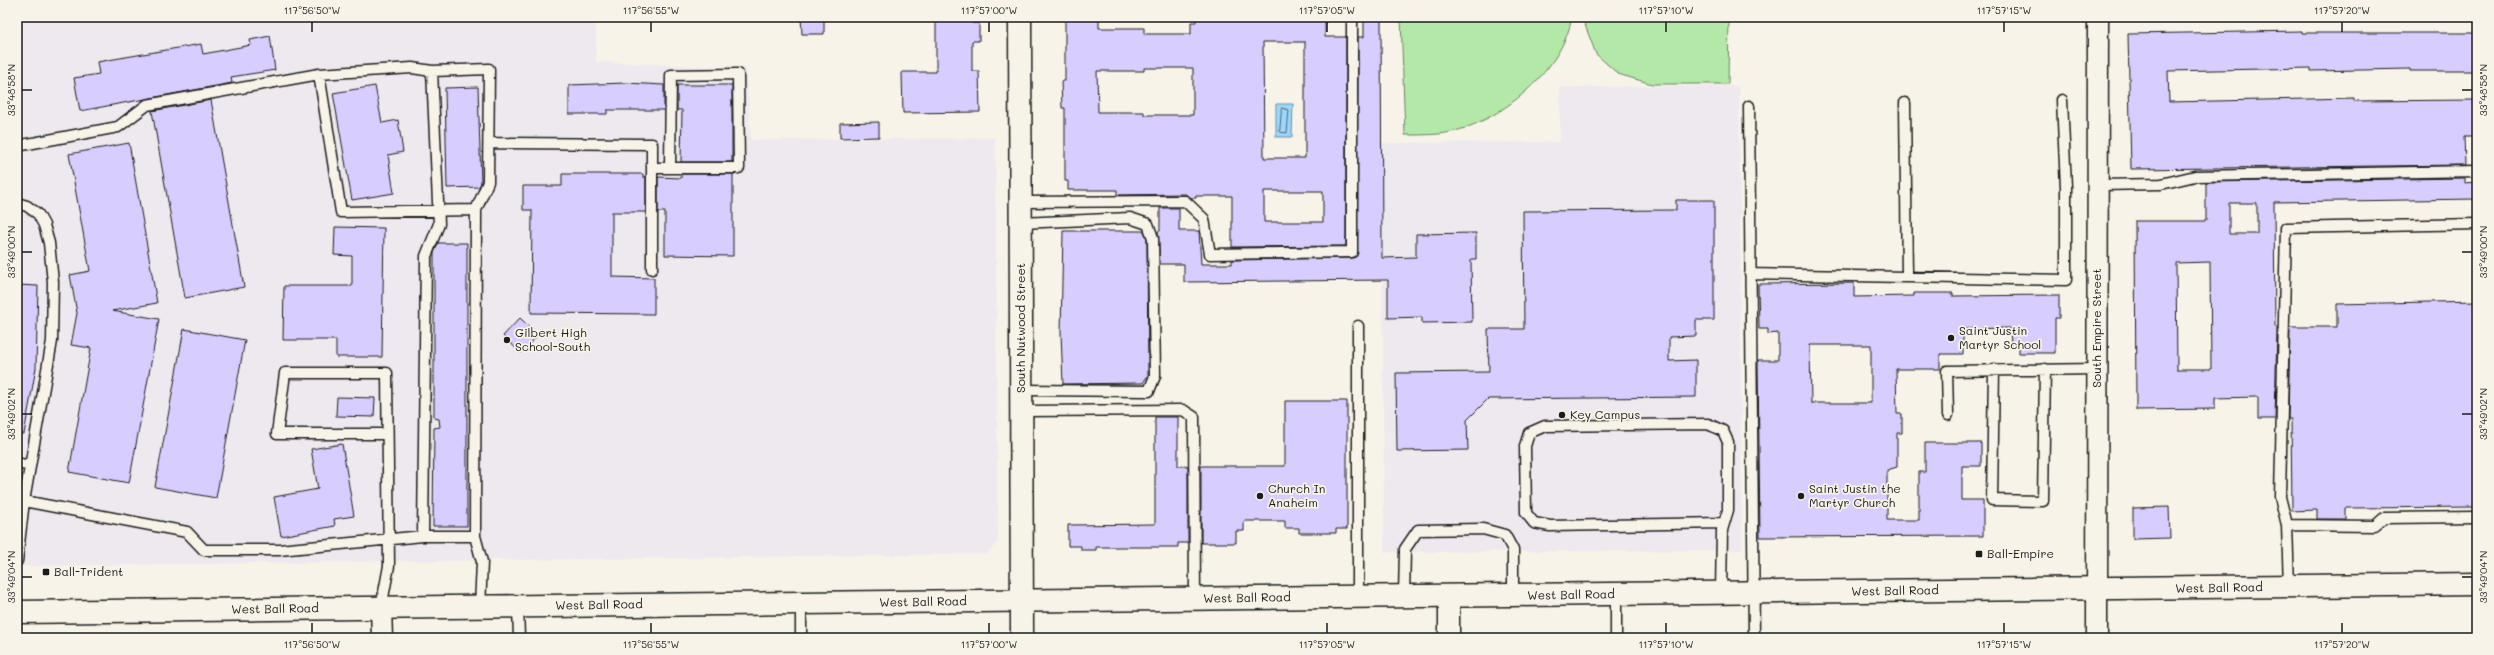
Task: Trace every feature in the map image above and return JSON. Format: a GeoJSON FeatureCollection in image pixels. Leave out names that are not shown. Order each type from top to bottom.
{"type":"FeatureCollection","features":[{"type":"Feature","properties":{"kind":"main road","name":"South Nutwood Street"},"geometry":{"type":"LineString","coordinates":[[1020,17],[1022,638]]}},
{"type":"Feature","properties":{"kind":"main road","name":"West Ball Road"},"geometry":{"type":"LineString","coordinates":[[17,612],[2477,584]]}},
{"type":"Feature","properties":{"kind":"street","name":"South Empire Street"},"geometry":{"type":"LineString","coordinates":[[2097,638],[2098,17]]}},
{"type":"Feature","properties":{"kind":"street"},"geometry":{"type":"LineString","coordinates":[[1448,596],[1448,638]]}},
{"type":"Feature","properties":{"kind":"street"},"geometry":{"type":"LineString","coordinates":[[381,608],[382,638]]}},
{"type":"Feature","properties":{"kind":"lane"},"geometry":{"type":"LineString","coordinates":[[1021,213],[1185,201],[1204,219],[1210,254],[1352,252],[1352,17]]}},
{"type":"Feature","properties":{"kind":"lane"},"geometry":{"type":"LineString","coordinates":[[17,146],[118,127],[148,105],[319,74],[412,68],[432,71],[489,70],[488,182],[476,210],[475,536],[482,562],[480,607]]}},
{"type":"Feature","properties":{"kind":"lane"},"geometry":{"type":"LineString","coordinates":[[424,536],[426,256],[439,224],[432,71]]}},
{"type":"Feature","properties":{"kind":"lane"},"geometry":{"type":"LineString","coordinates":[[319,74],[341,212],[438,212],[476,210]]}},
{"type":"Feature","properties":{"kind":"lane"},"geometry":{"type":"LineString","coordinates":[[653,168],[670,168],[739,168],[738,74],[671,75],[670,168]]}},
{"type":"Feature","properties":{"kind":"lane"},"geometry":{"type":"LineString","coordinates":[[1750,274],[2066,280],[2066,187],[2062,100]]}},
{"type":"Feature","properties":{"kind":"lane"},"geometry":{"type":"LineString","coordinates":[[1905,103],[1908,276]]}},
{"type":"Feature","properties":{"kind":"lane"},"geometry":{"type":"LineString","coordinates":[[1749,106],[1754,638]]}},
{"type":"Feature","properties":{"kind":"lane"},"geometry":{"type":"LineString","coordinates":[[489,143],[652,144],[652,269]]}},
{"type":"Feature","properties":{"kind":"lane"},"geometry":{"type":"LineString","coordinates":[[2098,185],[2161,184],[2195,176],[2477,171]]}},
{"type":"Feature","properties":{"kind":"lane"},"geometry":{"type":"LineString","coordinates":[[17,203],[27,206],[38,214],[44,225],[49,243],[53,282],[52,341],[24,501],[17,561]]}},
{"type":"Feature","properties":{"kind":"lane"},"geometry":{"type":"LineString","coordinates":[[1021,213],[1130,218],[1148,224],[1153,238],[1154,376],[1149,391],[1022,390]]}},
{"type":"Feature","properties":{"kind":"lane"},"geometry":{"type":"LineString","coordinates":[[2289,587],[2287,525],[2280,497],[2286,228],[2477,224]]}},
{"type":"Feature","properties":{"kind":"lane"},"geometry":{"type":"LineString","coordinates":[[1358,326],[1358,597]]}},
{"type":"Feature","properties":{"kind":"lane"},"geometry":{"type":"LineString","coordinates":[[1994,370],[1992,500],[2043,501],[2045,370]]}},
{"type":"Feature","properties":{"kind":"lane"},"geometry":{"type":"LineString","coordinates":[[1948,415],[1947,371],[2097,370]]}},
{"type":"Feature","properties":{"kind":"lane"},"geometry":{"type":"LineString","coordinates":[[381,608],[389,566],[387,373],[285,373],[277,434],[387,434]]}},
{"type":"Feature","properties":{"kind":"lane"},"geometry":{"type":"LineString","coordinates":[[1022,412],[1184,410],[1194,417],[1195,599]]}},
{"type":"Feature","properties":{"kind":"lane"},"geometry":{"type":"LineString","coordinates":[[1721,593],[1724,523],[1728,510],[1728,442],[1723,431],[1708,424],[1545,426],[1529,432],[1525,446],[1526,513],[1534,523],[1550,526],[1724,523]]}},
{"type":"Feature","properties":{"kind":"lane"},"geometry":{"type":"LineString","coordinates":[[17,463],[30,466]]}},
{"type":"Feature","properties":{"kind":"lane"},"geometry":{"type":"LineString","coordinates":[[24,501],[187,532],[204,550],[279,550],[424,536],[475,536]]}},
{"type":"Feature","properties":{"kind":"lane"},"geometry":{"type":"LineString","coordinates":[[2287,525],[2375,526],[2384,518],[2477,517]]}},
{"type":"Feature","properties":{"kind":"lane"},"geometry":{"type":"LineString","coordinates":[[1404,596],[1405,549],[1418,530],[1483,528],[1505,535],[1513,550],[1513,595]]}},
{"type":"Feature","properties":{"kind":"lane"},"geometry":{"type":"LineString","coordinates":[[1616,594],[1616,638]]}},
{"type":"Feature","properties":{"kind":"lane"},"geometry":{"type":"LineString","coordinates":[[801,603],[802,638]]}},
{"type":"Feature","properties":{"kind":"lane"},"geometry":{"type":"LineString","coordinates":[[518,606],[519,638]]}},
{"type":"Feature","properties":{"kind":"shaded area","name":"Gilbert High School-South"},"geometry":{"type":"Polygon","coordinates":[[[17,17],[596,17],[596,62],[746,68],[751,140],[995,138],[998,541],[987,554],[17,566],[17,17]]]}},
{"type":"Feature","properties":{"kind":"shaded area","name":"Key Campus"},"geometry":{"type":"Polygon","coordinates":[[[1739,86],[1742,550],[1384,552],[1382,143],[1560,142],[1560,87],[1739,86]]]}},
{"type":"Feature","properties":{"kind":"green space"},"geometry":{"type":"Polygon","coordinates":[[[1401,17],[1572,17],[1566,38],[1555,58],[1540,77],[1503,109],[1482,121],[1460,130],[1439,134],[1405,135],[1401,17]]]}},
{"type":"Feature","properties":{"kind":"green space"},"geometry":{"type":"Polygon","coordinates":[[[1582,17],[1729,17],[1728,84],[1652,84],[1618,74],[1596,54],[1582,17]]]}},
{"type":"Feature","properties":{"kind":"water"},"geometry":{"type":"Polygon","coordinates":[[[1276,104],[1293,104],[1292,137],[1276,137],[1276,104]]]}},
{"type":"Feature","properties":{"kind":"building"},"geometry":{"type":"Polygon","coordinates":[[[801,17],[824,17],[824,34],[802,34],[801,17]]]}},
{"type":"Feature","properties":{"kind":"building"},"geometry":{"type":"Polygon","coordinates":[[[936,17],[972,17],[972,23],[979,23],[979,41],[972,41],[972,71],[979,71],[980,112],[903,113],[902,72],[936,72],[936,17]]]}},
{"type":"Feature","properties":{"kind":"building"},"geometry":{"type":"Polygon","coordinates":[[[1065,17],[1099,17],[1099,28],[1144,28],[1144,34],[1191,34],[1191,22],[1196,22],[1196,17],[1325,17],[1325,37],[1346,37],[1346,246],[1232,247],[1232,196],[1196,196],[1196,198],[1192,198],[1185,194],[1117,195],[1117,190],[1068,190],[1068,181],[1065,181],[1065,108],[1062,108],[1061,81],[1065,81],[1065,17]],[[1263,42],[1264,158],[1305,158],[1305,42],[1263,42]],[[1144,68],[1144,71],[1097,71],[1098,112],[1144,112],[1144,115],[1193,115],[1193,68],[1144,68]],[[1264,191],[1264,222],[1323,222],[1323,191],[1264,191]]]}},
{"type":"Feature","properties":{"kind":"building"},"geometry":{"type":"Polygon","coordinates":[[[1364,17],[1381,17],[1382,258],[1416,257],[1416,234],[1476,233],[1476,259],[1471,259],[1472,322],[1422,323],[1422,317],[1388,318],[1388,280],[1184,282],[1184,264],[1160,264],[1158,231],[1160,231],[1160,208],[1179,208],[1179,231],[1199,231],[1201,264],[1232,264],[1232,260],[1352,258],[1357,256],[1358,37],[1364,37],[1364,17]]]}},
{"type":"Feature","properties":{"kind":"building"},"geometry":{"type":"Polygon","coordinates":[[[2302,31],[2302,33],[2477,33],[2477,71],[2410,71],[2410,69],[2311,71],[2311,68],[2168,71],[2169,102],[2354,98],[2354,101],[2477,100],[2477,137],[2464,137],[2465,165],[2131,169],[2128,34],[2302,31]]]}},
{"type":"Feature","properties":{"kind":"building"},"geometry":{"type":"Polygon","coordinates":[[[270,36],[275,70],[231,77],[232,83],[80,111],[74,78],[99,74],[97,62],[201,44],[203,54],[251,45],[250,40],[270,36]]]}},
{"type":"Feature","properties":{"kind":"building"},"geometry":{"type":"Polygon","coordinates":[[[626,83],[664,85],[664,110],[607,110],[607,114],[569,114],[569,85],[626,83]]]}},
{"type":"Feature","properties":{"kind":"building"},"geometry":{"type":"Polygon","coordinates":[[[677,85],[732,85],[732,162],[681,162],[682,110],[677,110],[677,85]]]}},
{"type":"Feature","properties":{"kind":"building"},"geometry":{"type":"Polygon","coordinates":[[[375,86],[382,123],[398,120],[403,152],[388,155],[394,193],[352,200],[333,93],[375,86]]]}},
{"type":"Feature","properties":{"kind":"building"},"geometry":{"type":"Polygon","coordinates":[[[478,87],[481,183],[479,187],[447,188],[445,88],[478,87]]]}},
{"type":"Feature","properties":{"kind":"building"},"geometry":{"type":"Polygon","coordinates":[[[211,100],[244,287],[185,298],[152,111],[211,100]]]}},
{"type":"Feature","properties":{"kind":"building"},"geometry":{"type":"Polygon","coordinates":[[[879,122],[879,137],[840,138],[840,123],[879,122]]]}},
{"type":"Feature","properties":{"kind":"building"},"geometry":{"type":"Polygon","coordinates":[[[129,143],[157,303],[112,311],[159,319],[129,483],[69,472],[91,348],[71,345],[77,313],[70,275],[90,271],[69,154],[129,143]]]}},
{"type":"Feature","properties":{"kind":"building"},"geometry":{"type":"Polygon","coordinates":[[[562,174],[643,174],[643,177],[646,177],[646,212],[612,212],[612,277],[654,278],[654,314],[531,313],[532,210],[523,210],[523,186],[562,186],[562,174]]]}},
{"type":"Feature","properties":{"kind":"building"},"geometry":{"type":"Polygon","coordinates":[[[681,174],[733,174],[733,256],[665,255],[665,212],[658,212],[658,177],[681,178],[681,174]]]}},
{"type":"Feature","properties":{"kind":"building"},"geometry":{"type":"Polygon","coordinates":[[[2465,178],[2465,183],[2477,182],[2477,199],[2274,202],[2275,327],[2277,327],[2275,419],[2258,419],[2258,397],[2215,398],[2215,409],[2136,410],[2135,221],[2206,221],[2206,182],[2465,178]],[[2229,203],[2229,234],[2257,234],[2257,203],[2229,203]],[[2210,262],[2176,263],[2177,369],[2211,369],[2210,262]]]}},
{"type":"Feature","properties":{"kind":"building"},"geometry":{"type":"Polygon","coordinates":[[[1676,200],[1714,200],[1714,320],[1696,320],[1696,336],[1669,337],[1669,361],[1696,360],[1696,397],[1488,399],[1467,420],[1468,450],[1397,451],[1396,373],[1489,372],[1488,329],[1524,329],[1523,211],[1676,210],[1676,200]]]}},
{"type":"Feature","properties":{"kind":"building"},"geometry":{"type":"Polygon","coordinates":[[[335,227],[384,228],[382,357],[336,357],[336,340],[283,340],[284,286],[352,286],[352,256],[334,255],[335,227]]]}},
{"type":"Feature","properties":{"kind":"building"},"geometry":{"type":"Polygon","coordinates":[[[1063,231],[1144,231],[1147,239],[1148,375],[1143,383],[1063,384],[1061,333],[1063,231]]]}},
{"type":"Feature","properties":{"kind":"building"},"geometry":{"type":"Polygon","coordinates":[[[438,243],[467,243],[467,526],[433,526],[434,428],[440,427],[439,419],[434,418],[434,253],[438,243]]]}},
{"type":"Feature","properties":{"kind":"building"},"geometry":{"type":"Polygon","coordinates":[[[1854,283],[1854,297],[1914,296],[1914,293],[1953,293],[1953,296],[2059,295],[2059,318],[2055,318],[2055,353],[2019,353],[2019,345],[2011,345],[2010,328],[1963,329],[1963,354],[1940,354],[1940,369],[1896,369],[1897,414],[1902,414],[1902,433],[1897,433],[1897,467],[1887,470],[1887,520],[1919,520],[1919,472],[1925,472],[1925,443],[1981,443],[1981,466],[1962,466],[1962,500],[1983,500],[1983,536],[1760,537],[1758,360],[1778,360],[1778,333],[1768,334],[1768,329],[1759,329],[1758,284],[1854,283]],[[1810,345],[1811,403],[1871,403],[1871,345],[1810,345]]]}},
{"type":"Feature","properties":{"kind":"building"},"geometry":{"type":"Polygon","coordinates":[[[17,285],[38,286],[36,368],[24,434],[17,434],[17,285]]]}},
{"type":"Feature","properties":{"kind":"building"},"geometry":{"type":"Polygon","coordinates":[[[2477,301],[2477,507],[2346,508],[2346,519],[2317,519],[2317,510],[2292,511],[2291,419],[2288,419],[2290,327],[2337,327],[2337,304],[2477,301]]]}},
{"type":"Feature","properties":{"kind":"building"},"geometry":{"type":"Polygon","coordinates":[[[520,318],[538,335],[521,353],[503,336],[520,318]]]}},
{"type":"Feature","properties":{"kind":"building"},"geometry":{"type":"Polygon","coordinates":[[[184,329],[245,340],[216,498],[155,487],[184,329]]]}},
{"type":"Feature","properties":{"kind":"building"},"geometry":{"type":"Polygon","coordinates":[[[337,397],[375,398],[374,417],[336,416],[337,397]]]}},
{"type":"Feature","properties":{"kind":"building"},"geometry":{"type":"Polygon","coordinates":[[[1285,401],[1347,401],[1347,529],[1336,529],[1336,533],[1299,533],[1299,528],[1285,528],[1285,521],[1244,521],[1244,531],[1236,531],[1236,543],[1201,543],[1201,466],[1285,466],[1285,401]]]}},
{"type":"Feature","properties":{"kind":"building"},"geometry":{"type":"Polygon","coordinates":[[[1155,417],[1178,417],[1178,466],[1188,466],[1188,543],[1178,543],[1178,547],[1096,547],[1096,550],[1081,550],[1081,546],[1068,546],[1068,525],[1155,524],[1155,417]]]}},
{"type":"Feature","properties":{"kind":"building"},"geometry":{"type":"Polygon","coordinates":[[[342,444],[354,516],[334,519],[335,526],[281,536],[274,497],[318,489],[311,449],[342,444]]]}},
{"type":"Feature","properties":{"kind":"building"},"geometry":{"type":"Polygon","coordinates":[[[2169,507],[2170,538],[2133,539],[2133,508],[2169,507]]]}},
{"type":"Feature","properties":{"kind":"place","name":"Saint Justin Martyr School"},"geometry":{"type":"Point","coordinates":[1951,338]}},
{"type":"Feature","properties":{"kind":"place","name":"Gilbert High School-South"},"geometry":{"type":"Point","coordinates":[507,340]}},
{"type":"Feature","properties":{"kind":"place","name":"Key Campus"},"geometry":{"type":"Point","coordinates":[1562,415]}},
{"type":"Feature","properties":{"kind":"place","name":"Church In Anaheim"},"geometry":{"type":"Point","coordinates":[1260,496]}},
{"type":"Feature","properties":{"kind":"place","name":"Saint Justin the Martyr Church"},"geometry":{"type":"Point","coordinates":[1801,496]}},
{"type":"Feature","properties":{"kind":"place","name":"Ball-Empire"},"geometry":{"type":"Point","coordinates":[1979,554]}},
{"type":"Feature","properties":{"kind":"place","name":"Ball-Trident"},"geometry":{"type":"Point","coordinates":[46,572]}}]}
